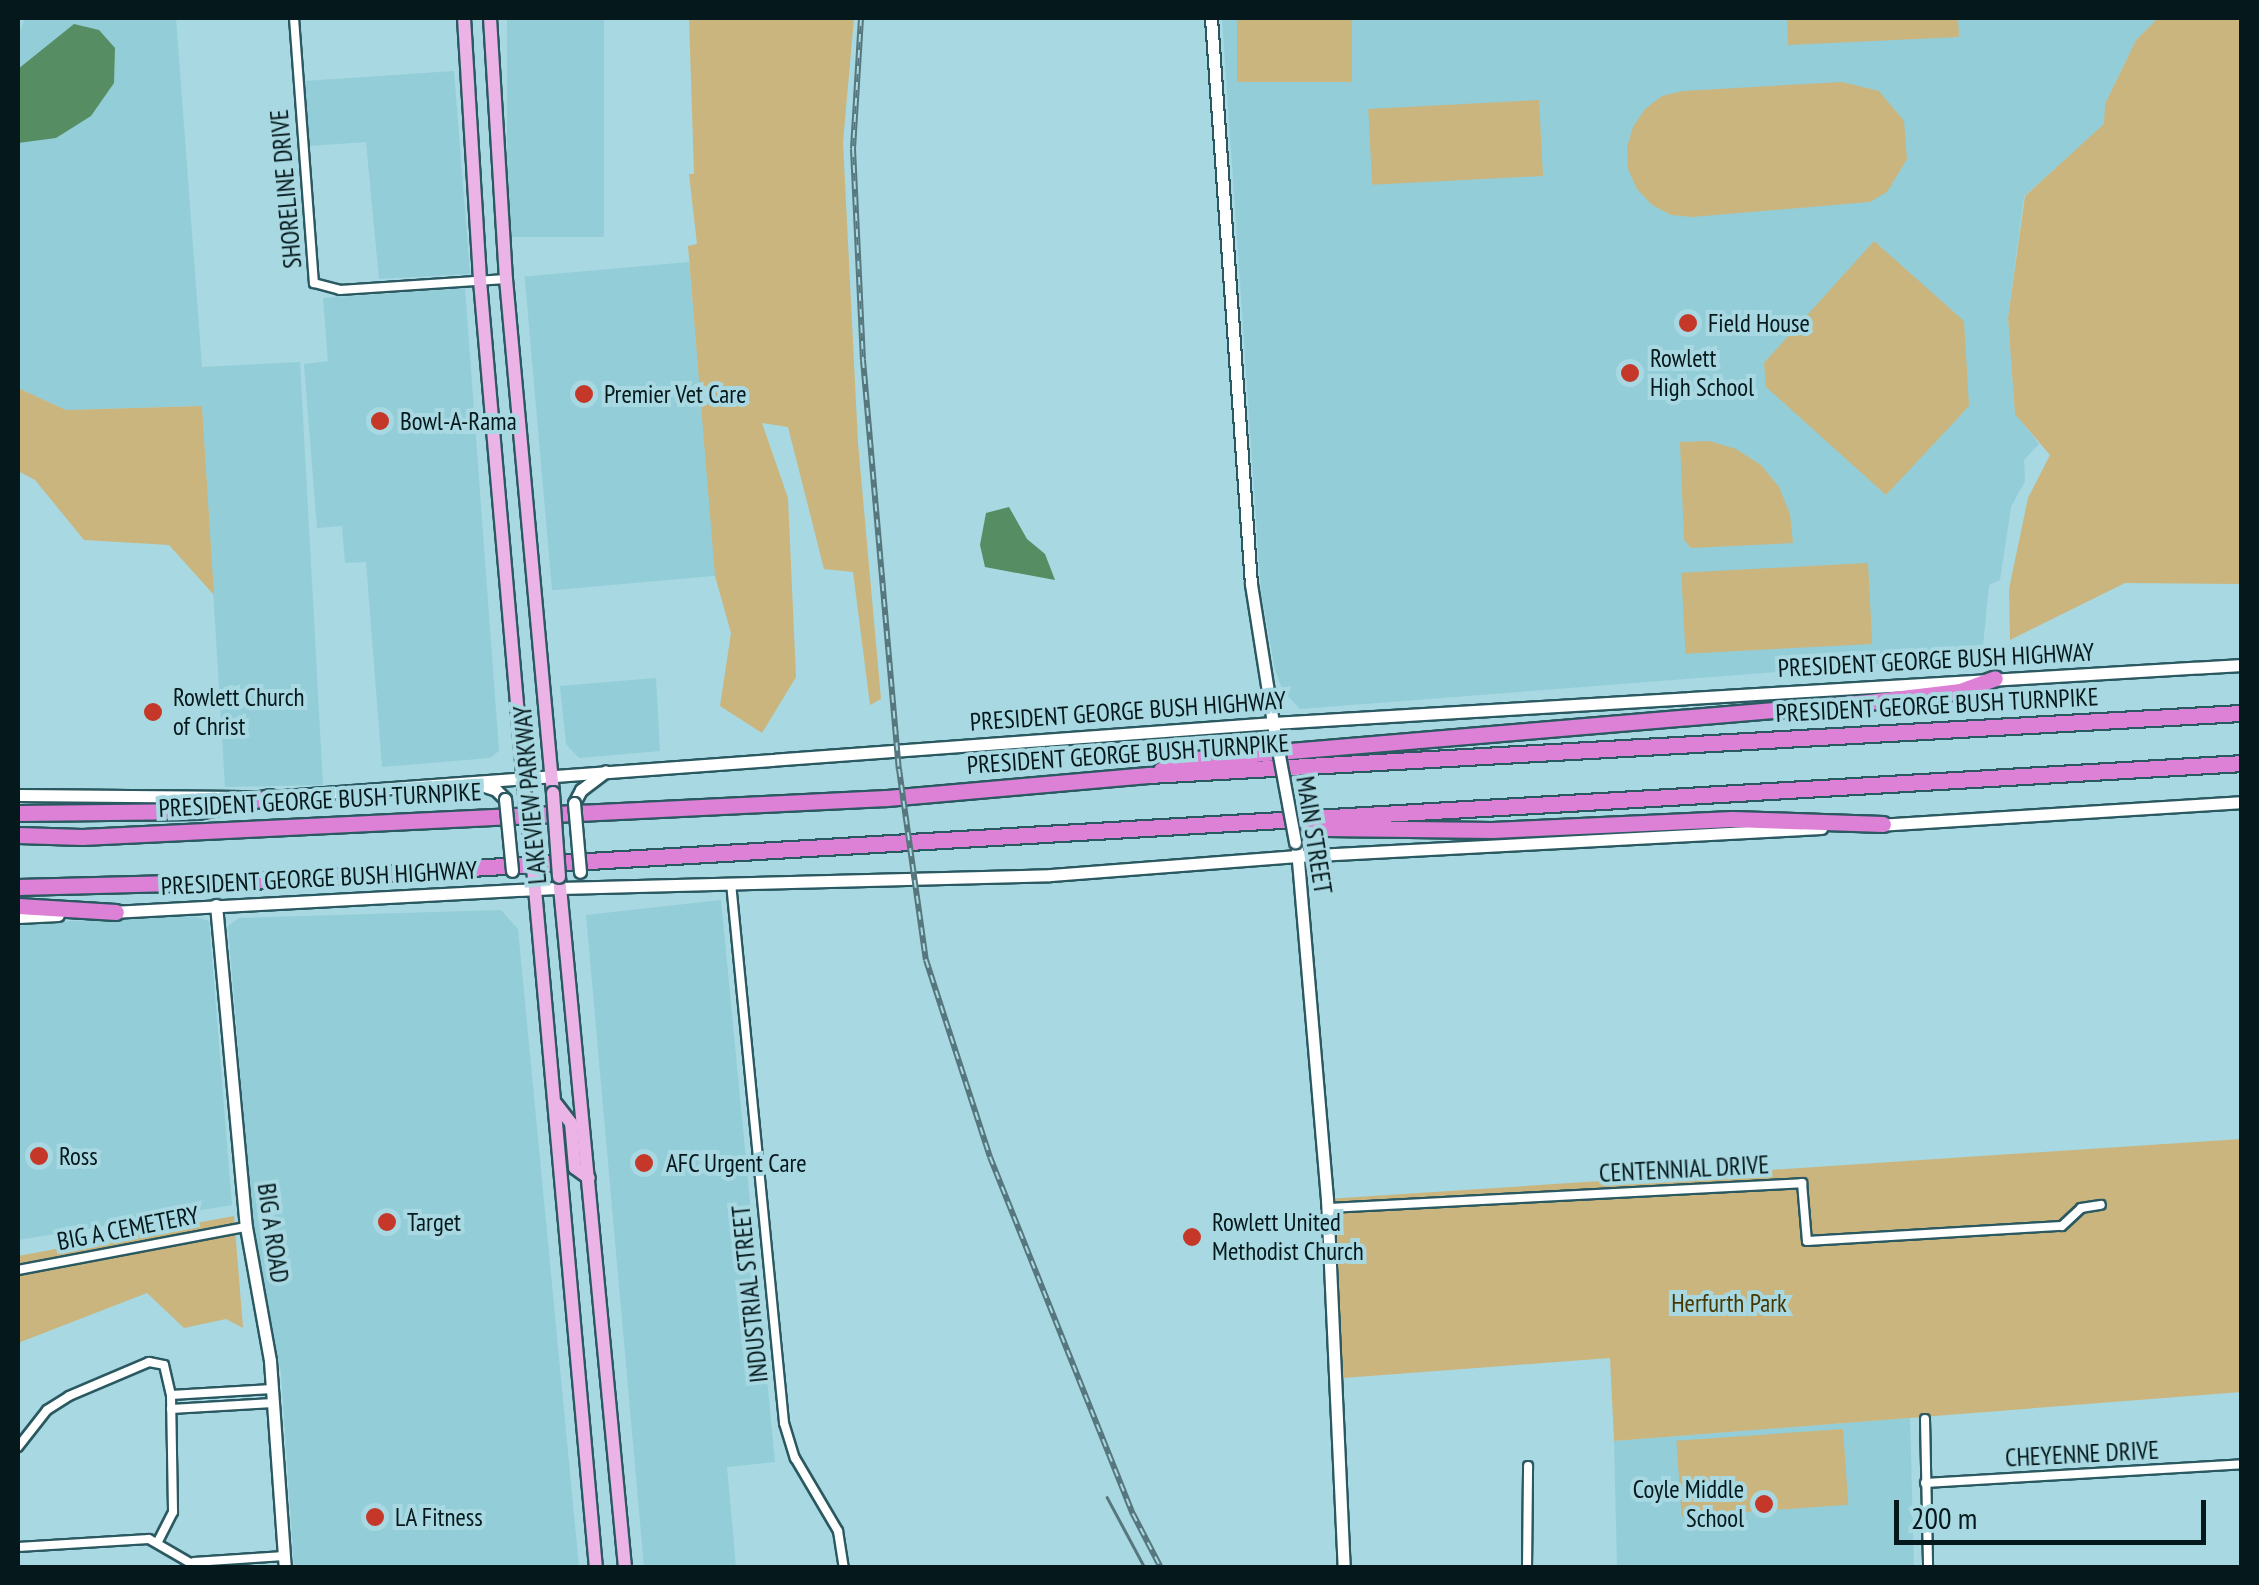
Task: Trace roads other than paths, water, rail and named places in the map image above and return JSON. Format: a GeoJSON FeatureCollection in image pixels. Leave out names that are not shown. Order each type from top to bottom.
{"type":"FeatureCollection","features":[{"type":"Feature","properties":{"kind":"highway"},"geometry":{"type":"LineString","coordinates":[[1148,775],[1184,760],[1868,702],[1960,691],[1995,678]]}},
{"type":"Feature","properties":{"kind":"highway","name":"PRESIDENT GEORGE BUSH TURNPIKE"},"geometry":{"type":"LineString","coordinates":[[18,835],[102,836],[886,798],[1148,775],[2242,713]]}},
{"type":"Feature","properties":{"kind":"highway"},"geometry":{"type":"LineString","coordinates":[[18,887],[251,881],[2242,763]]}},
{"type":"Feature","properties":{"kind":"highway"},"geometry":{"type":"LineString","coordinates":[[18,813],[198,811],[270,797]]}},
{"type":"Feature","properties":{"kind":"highway"},"geometry":{"type":"LineString","coordinates":[[1295,819],[1325,828],[1492,830],[1732,819],[1884,824]]}},
{"type":"Feature","properties":{"kind":"highway"},"geometry":{"type":"LineString","coordinates":[[18,906],[116,912]]}},
{"type":"Feature","properties":{"kind":"main road","name":"LAKEVIEW PARKWAY"},"geometry":{"type":"LineString","coordinates":[[464,18],[501,530],[596,1568]]}},
{"type":"Feature","properties":{"kind":"main road","name":"LAKEVIEW PARKWAY"},"geometry":{"type":"LineString","coordinates":[[490,18],[506,279],[625,1568]]}},
{"type":"Feature","properties":{"kind":"main road","name":"MAIN STREET"},"geometry":{"type":"LineString","coordinates":[[1211,18],[1258,647],[1298,856],[1328,1208],[1346,1542],[1344,1568]]}},
{"type":"Feature","properties":{"kind":"main road"},"geometry":{"type":"LineString","coordinates":[[501,530],[528,527]]}},
{"type":"Feature","properties":{"kind":"main road","name":"PRESIDENT GEORGE BUSH HIGHWAY"},"geometry":{"type":"LineString","coordinates":[[18,795],[270,797],[1273,723],[2242,666]]}},
{"type":"Feature","properties":{"kind":"main road"},"geometry":{"type":"LineString","coordinates":[[594,887],[580,872],[574,803],[581,790],[606,771]]}},
{"type":"Feature","properties":{"kind":"main road"},"geometry":{"type":"LineString","coordinates":[[468,781],[496,790],[505,800],[512,871],[501,886],[471,892]]}},
{"type":"Feature","properties":{"kind":"main road","name":"PRESIDENT GEORGE BUSH HIGHWAY"},"geometry":{"type":"LineString","coordinates":[[18,917],[471,892],[560,882],[594,887],[1050,875],[1298,856],[2242,802]]}},
{"type":"Feature","properties":{"kind":"main road","name":"BIG A ROAD"},"geometry":{"type":"LineString","coordinates":[[216,906],[246,1227],[273,1396],[284,1562]]}},
{"type":"Feature","properties":{"kind":"main road"},"geometry":{"type":"LineString","coordinates":[[556,1104],[571,1123],[575,1168],[589,1178]]}},
{"type":"Feature","properties":{"kind":"main road"},"geometry":{"type":"LineString","coordinates":[[576,1328],[602,1325]]}},
{"type":"Feature","properties":{"kind":"main road","name":"MAIN STREET"},"geometry":{"type":"LineString","coordinates":[[1346,1542],[1352,1568]]}},
{"type":"Feature","properties":{"kind":"street","name":"SHORELINE DRIVE"},"geometry":{"type":"LineString","coordinates":[[294,18],[314,283],[340,290],[506,279]]}},
{"type":"Feature","properties":{"kind":"street","name":"INDUSTRIAL STREET"},"geometry":{"type":"LineString","coordinates":[[731,883],[784,1423],[795,1458],[838,1530],[844,1568]]}},
{"type":"Feature","properties":{"kind":"street","name":"CENTENNIAL DRIVE"},"geometry":{"type":"LineString","coordinates":[[1328,1208],[1802,1183],[1808,1241],[2062,1226],[2081,1208],[2101,1205]]}},
{"type":"Feature","properties":{"kind":"street","name":"BIG A CEMETERY"},"geometry":{"type":"LineString","coordinates":[[18,1270],[246,1227]]}},
{"type":"Feature","properties":{"kind":"street"},"geometry":{"type":"LineString","coordinates":[[18,1447],[32,1425],[57,1403],[150,1362],[168,1368],[173,1519],[158,1541]]}},
{"type":"Feature","properties":{"kind":"street"},"geometry":{"type":"LineString","coordinates":[[171,1395],[273,1396]]}},
{"type":"Feature","properties":{"kind":"street"},"geometry":{"type":"LineString","coordinates":[[171,1409],[273,1396]]}},
{"type":"Feature","properties":{"kind":"street"},"geometry":{"type":"LineString","coordinates":[[1925,1419],[1928,1568]]}},
{"type":"Feature","properties":{"kind":"street","name":"CHEYENNE DRIVE"},"geometry":{"type":"LineString","coordinates":[[1926,1483],[2242,1464]]}},
{"type":"Feature","properties":{"kind":"street"},"geometry":{"type":"LineString","coordinates":[[1527,1568],[1528,1466]]}},
{"type":"Feature","properties":{"kind":"street"},"geometry":{"type":"LineString","coordinates":[[18,1546],[158,1541],[196,1565],[284,1562]]}},
{"type":"Feature","properties":{"kind":"tram line"},"geometry":{"type":"LineString","coordinates":[[1107,1497],[1145,1568]]}},
{"type":"Feature","properties":{"kind":"railway"},"geometry":{"type":"LineString","coordinates":[[861,18],[853,149],[863,360],[899,769],[926,960],[990,1157],[1133,1514],[1161,1568]]}},
{"type":"Feature","properties":{"kind":"place","name":"Field House"},"geometry":{"type":"Point","coordinates":[1688,323]}},
{"type":"Feature","properties":{"kind":"place","name":"Rowlett High School"},"geometry":{"type":"Point","coordinates":[1630,373]}},
{"type":"Feature","properties":{"kind":"place","name":"Premier Vet Care"},"geometry":{"type":"Point","coordinates":[584,394]}},
{"type":"Feature","properties":{"kind":"place","name":"Bowl-A-Rama"},"geometry":{"type":"Point","coordinates":[380,421]}},
{"type":"Feature","properties":{"kind":"place","name":"Rowlett Church of Christ"},"geometry":{"type":"Point","coordinates":[153,712]}},
{"type":"Feature","properties":{"kind":"place","name":"Ross"},"geometry":{"type":"Point","coordinates":[39,1156]}},
{"type":"Feature","properties":{"kind":"place","name":"AFC Urgent Care"},"geometry":{"type":"Point","coordinates":[644,1163]}},
{"type":"Feature","properties":{"kind":"place","name":"Target"},"geometry":{"type":"Point","coordinates":[387,1222]}},
{"type":"Feature","properties":{"kind":"place","name":"Rowlett United Methodist Church"},"geometry":{"type":"Point","coordinates":[1192,1237]}},
{"type":"Feature","properties":{"kind":"place","name":"Coyle Middle School"},"geometry":{"type":"Point","coordinates":[1764,1504]}},
{"type":"Feature","properties":{"kind":"place","name":"LA Fitness"},"geometry":{"type":"Point","coordinates":[375,1517]}},
{"type":"Feature","properties":{"kind":"park label","name":"Herfurth Park"},"geometry":{"type":"Point","coordinates":[1729,1303]}}]}
